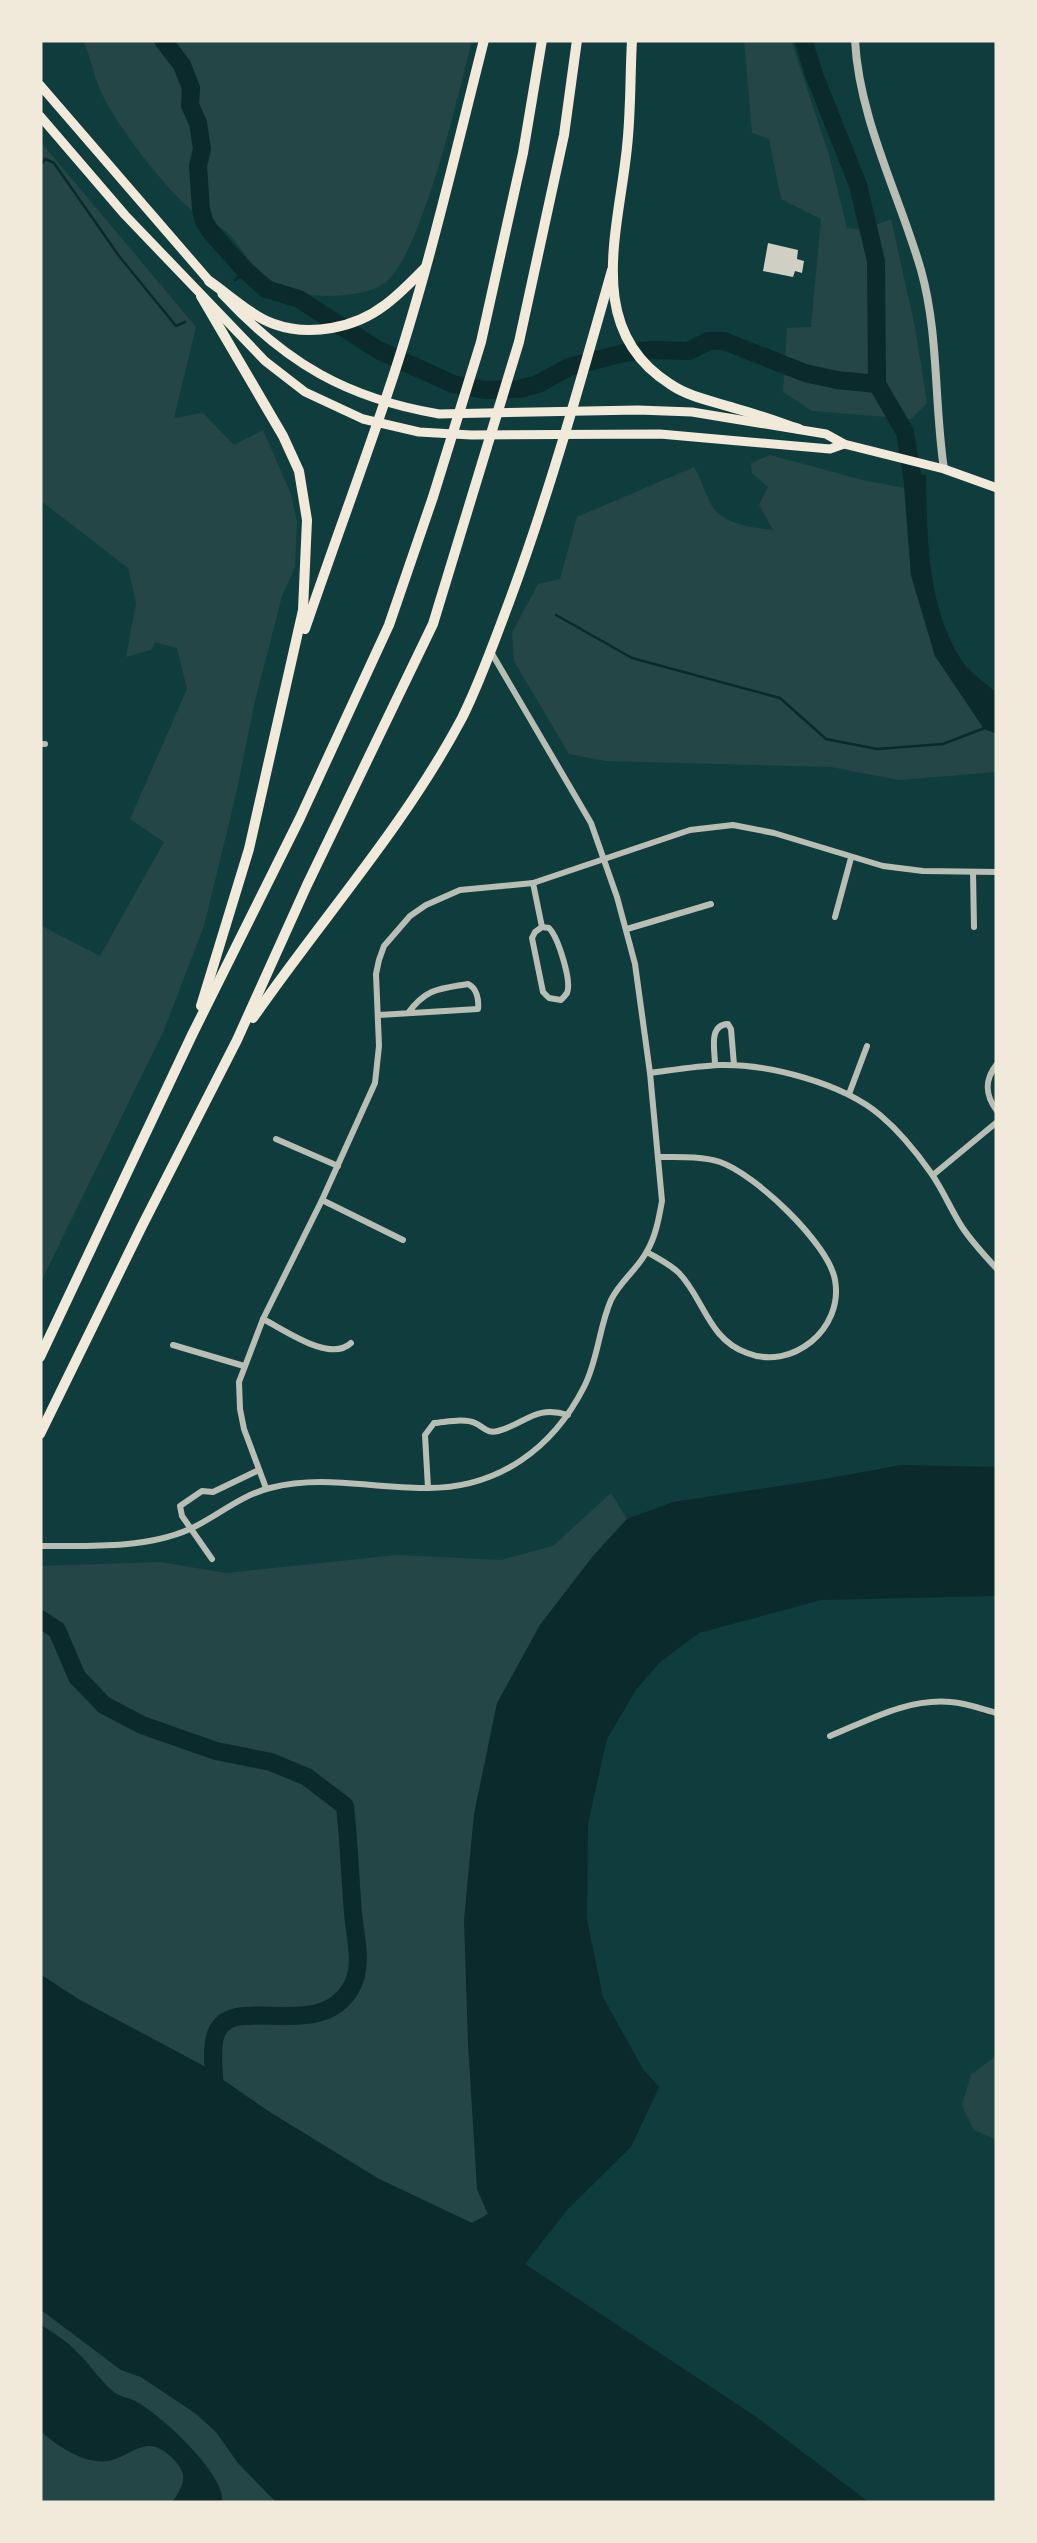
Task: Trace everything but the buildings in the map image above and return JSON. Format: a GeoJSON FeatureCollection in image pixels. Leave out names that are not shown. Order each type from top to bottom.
{"type":"FeatureCollection","features":[{"type":"Feature","properties":{"kind":"highway"},"geometry":{"type":"LineString","coordinates":[[288,678],[406,336],[484,40]]}},
{"type":"Feature","properties":{"kind":"highway"},"geometry":{"type":"LineString","coordinates":[[40,1357],[300,818],[389,624],[481,342],[523,153],[542,40]]}},
{"type":"Feature","properties":{"kind":"highway"},"geometry":{"type":"LineString","coordinates":[[40,1434],[238,1040],[307,885],[433,624],[519,342],[564,135],[576,40]]}},
{"type":"Feature","properties":{"kind":"highway"},"geometry":{"type":"LineString","coordinates":[[238,1040],[300,950],[392,832],[461,718],[490,651],[574,412],[612,270],[628,143],[632,40]]}},
{"type":"Feature","properties":{"kind":"highway"},"geometry":{"type":"LineString","coordinates":[[209,281],[270,323],[309,330],[368,316],[384,307],[426,267]]}},
{"type":"Feature","properties":{"kind":"highway"},"geometry":{"type":"LineString","coordinates":[[612,270],[613,302],[621,324],[654,374],[691,395],[799,430]]}},
{"type":"Feature","properties":{"kind":"highway"},"geometry":{"type":"LineString","coordinates":[[192,1035],[250,848],[304,610],[307,569],[307,520],[299,471],[284,436],[202,296]]}},
{"type":"Feature","properties":{"kind":"main road"},"geometry":{"type":"LineString","coordinates":[[40,85],[251,325],[287,355],[334,382],[411,409],[439,414],[692,412],[826,434],[844,444],[944,469],[997,488]]}},
{"type":"Feature","properties":{"kind":"main road"},"geometry":{"type":"LineString","coordinates":[[40,116],[124,215],[265,361],[305,392],[377,423],[419,432],[471,435],[660,434],[830,449],[844,444]]}},
{"type":"Feature","properties":{"kind":"street"},"geometry":{"type":"LineString","coordinates":[[855,40],[859,77],[921,272],[935,355],[944,469]]}},
{"type":"Feature","properties":{"kind":"street"},"geometry":{"type":"LineString","coordinates":[[40,1546],[146,1542],[192,1529],[266,1488],[298,1482],[428,1488],[462,1486],[486,1479],[543,1446],[587,1382],[612,1299],[647,1252],[662,1200],[636,964],[591,823],[490,651]]}},
{"type":"Feature","properties":{"kind":"street"},"geometry":{"type":"LineString","coordinates":[[266,1488],[240,1409],[244,1366],[375,1083],[376,974],[384,946],[410,916],[460,890],[532,883],[690,830],[734,825],[883,866],[997,872]]}},
{"type":"Feature","properties":{"kind":"street"},"geometry":{"type":"LineString","coordinates":[[834,916],[851,858]]}},
{"type":"Feature","properties":{"kind":"street"},"geometry":{"type":"LineString","coordinates":[[973,872],[974,927]]}},
{"type":"Feature","properties":{"kind":"street"},"geometry":{"type":"LineString","coordinates":[[532,883],[542,927]]}},
{"type":"Feature","properties":{"kind":"street"},"geometry":{"type":"LineString","coordinates":[[627,929],[712,904]]}},
{"type":"Feature","properties":{"kind":"street"},"geometry":{"type":"LineString","coordinates":[[542,927],[557,936],[568,986],[561,1000],[549,998],[543,992],[532,938],[542,927]]}},
{"type":"Feature","properties":{"kind":"street"},"geometry":{"type":"LineString","coordinates":[[378,1015],[478,1009],[479,1003],[468,984],[431,990],[408,1013]]}},
{"type":"Feature","properties":{"kind":"street"},"geometry":{"type":"LineString","coordinates":[[715,1065],[714,1033],[721,1024],[732,1028],[734,1065]]}},
{"type":"Feature","properties":{"kind":"street"},"geometry":{"type":"LineString","coordinates":[[849,1094],[867,1046]]}},
{"type":"Feature","properties":{"kind":"street"},"geometry":{"type":"LineString","coordinates":[[997,1064],[986,1086],[997,1111]]}},
{"type":"Feature","properties":{"kind":"street"},"geometry":{"type":"LineString","coordinates":[[650,1072],[734,1065],[780,1072],[849,1094],[880,1115],[933,1175],[962,1227],[997,1269]]}},
{"type":"Feature","properties":{"kind":"street"},"geometry":{"type":"LineString","coordinates":[[933,1175],[997,1122]]}},
{"type":"Feature","properties":{"kind":"street"},"geometry":{"type":"LineString","coordinates":[[276,1138],[338,1166]]}},
{"type":"Feature","properties":{"kind":"street"},"geometry":{"type":"LineString","coordinates":[[647,1252],[679,1272],[713,1327],[745,1353],[766,1358],[805,1348],[830,1319],[835,1304],[835,1280],[826,1260],[766,1190],[722,1163],[700,1157],[660,1157]]}},
{"type":"Feature","properties":{"kind":"street"},"geometry":{"type":"LineString","coordinates":[[322,1200],[403,1240]]}},
{"type":"Feature","properties":{"kind":"street"},"geometry":{"type":"LineString","coordinates":[[263,1319],[325,1350],[345,1349],[352,1343]]}},
{"type":"Feature","properties":{"kind":"street"},"geometry":{"type":"LineString","coordinates":[[173,1345],[244,1366]]}},
{"type":"Feature","properties":{"kind":"street"},"geometry":{"type":"LineString","coordinates":[[428,1488],[425,1435],[434,1422],[474,1422],[490,1432],[539,1412],[554,1410],[568,1414]]}},
{"type":"Feature","properties":{"kind":"street"},"geometry":{"type":"LineString","coordinates":[[212,1559],[182,1516],[180,1506],[202,1491],[213,1492],[259,1470]]}},
{"type":"Feature","properties":{"kind":"street"},"geometry":{"type":"LineString","coordinates":[[830,1736],[922,1701],[953,1702],[997,1713]]}},
{"type":"Feature","properties":{"kind":"shaded area"},"geometry":{"type":"Polygon","coordinates":[[[82,40],[472,40],[426,206],[400,265],[377,287],[326,296],[301,294],[274,282],[254,266],[229,234],[192,210],[168,187],[107,104],[82,40]]]}},
{"type":"Feature","properties":{"kind":"shaded area"},"geometry":{"type":"Polygon","coordinates":[[[744,40],[791,40],[829,155],[847,228],[862,230],[891,219],[927,403],[911,419],[812,411],[783,392],[787,328],[811,327],[821,219],[781,199],[769,139],[752,133],[744,40]]]}},
{"type":"Feature","properties":{"kind":"shaded area"},"geometry":{"type":"Polygon","coordinates":[[[40,141],[196,327],[174,418],[203,413],[234,445],[263,430],[291,494],[297,522],[295,567],[282,596],[255,701],[204,926],[164,1030],[40,1284],[40,925],[100,956],[164,842],[130,819],[187,689],[177,648],[155,642],[151,650],[126,657],[136,603],[128,568],[40,500],[40,141]]]}},
{"type":"Feature","properties":{"kind":"shaded area"},"geometry":{"type":"Polygon","coordinates":[[[770,455],[904,488],[911,575],[935,656],[984,728],[997,734],[997,772],[898,780],[831,767],[606,761],[569,754],[514,661],[512,633],[538,584],[560,579],[577,517],[694,467],[709,501],[723,517],[773,530],[759,505],[768,487],[752,473],[751,463],[770,455]]]}},
{"type":"Feature","properties":{"kind":"shaded area"},"geometry":{"type":"Polygon","coordinates":[[[903,471],[926,475],[935,595],[950,640],[962,661],[997,693],[997,734],[984,729],[935,656],[911,575],[903,471]]]}},
{"type":"Feature","properties":{"kind":"shaded area"},"geometry":{"type":"Polygon","coordinates":[[[901,1465],[997,1467],[997,1596],[821,1600],[699,1633],[660,1662],[636,1690],[607,1739],[588,1823],[587,1920],[603,1997],[643,2069],[659,2087],[631,2147],[568,2209],[525,2264],[755,2416],[870,2503],[277,2503],[195,2413],[141,2377],[121,2370],[40,2309],[40,1974],[78,1999],[202,2065],[379,2179],[472,2223],[488,2214],[477,2189],[464,1920],[474,1814],[497,1703],[540,1625],[627,1519],[673,1502],[901,1465]]]}},
{"type":"Feature","properties":{"kind":"shaded area"},"geometry":{"type":"Polygon","coordinates":[[[611,1493],[627,1519],[540,1625],[477,2189],[488,2214],[472,2223],[379,2179],[202,2065],[78,1999],[40,1974],[40,1566],[160,1562],[226,1573],[397,1555],[501,1560],[553,1546],[611,1493]]]}},
{"type":"Feature","properties":{"kind":"shaded area"},"geometry":{"type":"Polygon","coordinates":[[[997,2055],[997,2140],[974,2130],[962,2105],[971,2075],[997,2055]]]}},
{"type":"Feature","properties":{"kind":"shaded area"},"geometry":{"type":"Polygon","coordinates":[[[40,2309],[121,2370],[141,2377],[195,2413],[277,2503],[40,2503],[40,2309]]]}},
{"type":"Feature","properties":{"kind":"shaded area"},"geometry":{"type":"Polygon","coordinates":[[[40,2324],[73,2348],[114,2392],[146,2408],[175,2431],[214,2477],[222,2503],[172,2503],[181,2487],[182,2472],[164,2451],[154,2447],[144,2446],[118,2458],[96,2461],[73,2454],[40,2431],[40,2324]]]}},
{"type":"Feature","properties":{"kind":"waterway"},"geometry":{"type":"LineString","coordinates":[[163,40],[182,65],[191,88],[190,105],[202,149],[198,166],[201,209],[211,232],[266,289],[299,299],[378,350],[453,384],[485,390],[538,384],[569,367],[628,352],[688,351],[709,341],[724,341],[805,373],[877,384]]}},
{"type":"Feature","properties":{"kind":"waterway"},"geometry":{"type":"LineString","coordinates":[[803,40],[858,185],[876,261],[877,384],[905,432],[915,494]]}},
{"type":"Feature","properties":{"kind":"waterway"},"geometry":{"type":"LineString","coordinates":[[40,166],[45,159],[54,163],[119,256],[176,326],[185,322]]}},
{"type":"Feature","properties":{"kind":"waterway"},"geometry":{"type":"LineString","coordinates":[[235,280],[246,271]]}},
{"type":"Feature","properties":{"kind":"waterway"},"geometry":{"type":"LineString","coordinates":[[556,615],[632,658],[780,698],[826,739],[877,749],[943,744],[987,727]]}},
{"type":"Feature","properties":{"kind":"waterway"},"geometry":{"type":"LineString","coordinates":[[40,1619],[57,1630],[77,1677],[104,1705],[142,1725],[216,1751],[271,1762],[307,1777],[345,1806],[358,1951],[351,1988],[337,2004],[319,2013],[257,2015],[225,2022],[214,2041],[215,2095]]}}]}
